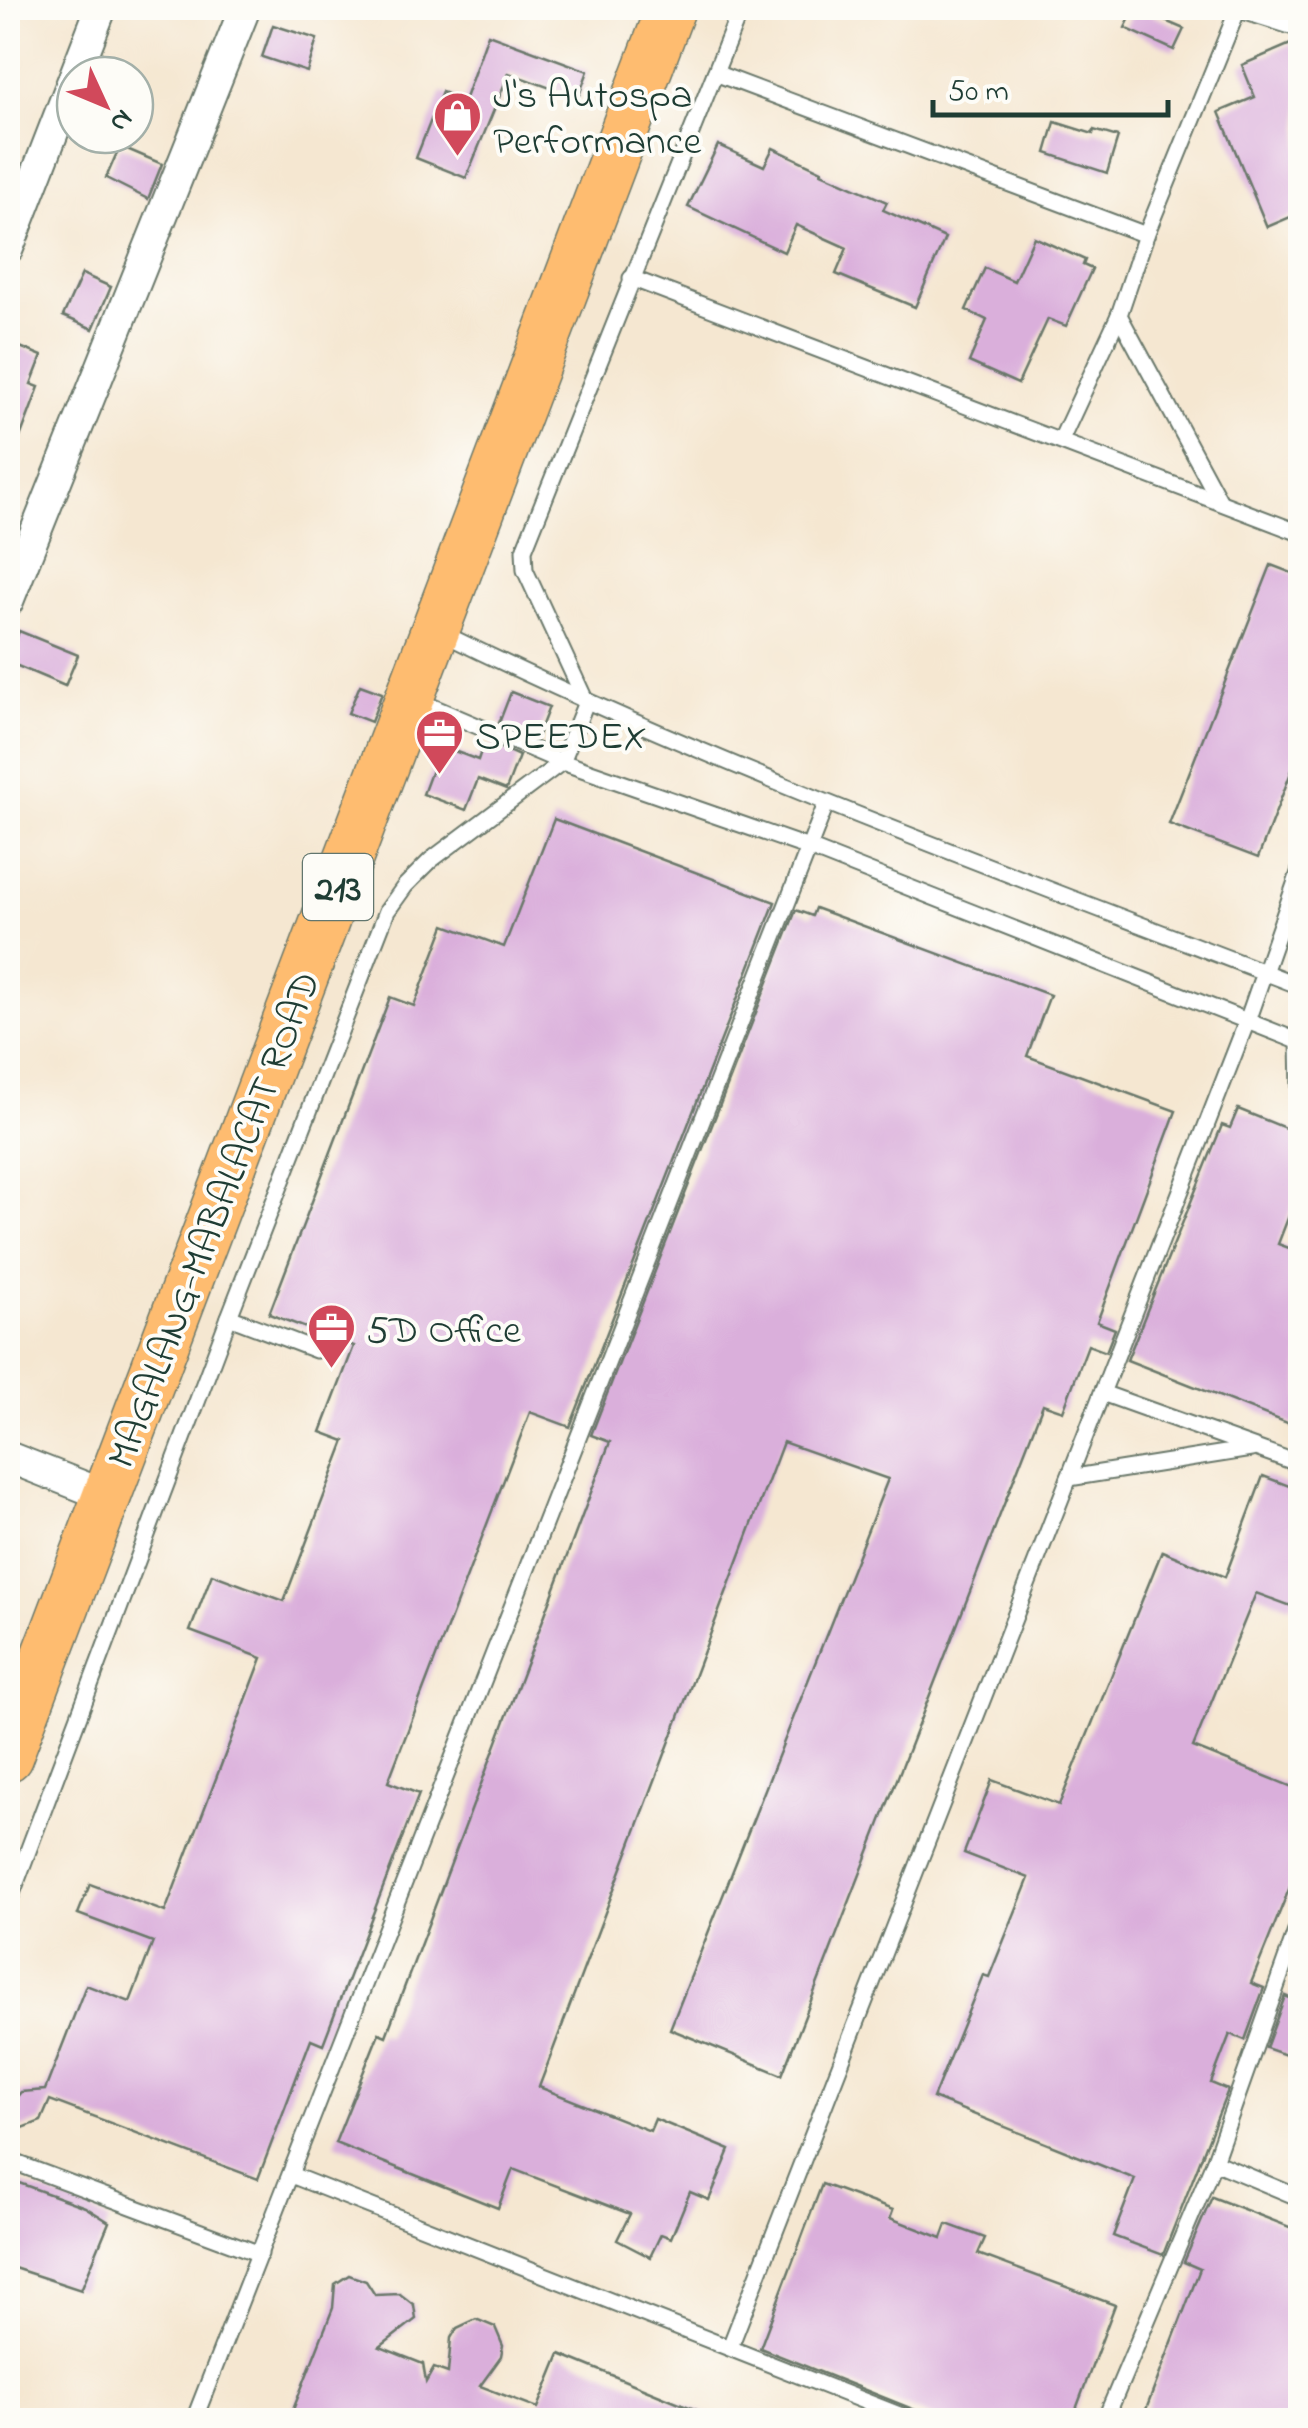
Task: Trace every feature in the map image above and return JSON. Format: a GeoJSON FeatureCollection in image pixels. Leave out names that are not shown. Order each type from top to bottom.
{"type":"FeatureCollection","features":[{"type":"Feature","properties":{"kind":"main road","name":"MAGALANG-MABALACAT ROAD"},"geometry":{"type":"LineString","coordinates":[[8,1757],[672,8]]}},
{"type":"Feature","properties":{"kind":"street"},"geometry":{"type":"LineString","coordinates":[[8,248],[101,8]]}},
{"type":"Feature","properties":{"kind":"street"},"geometry":{"type":"LineString","coordinates":[[8,600],[245,8]]}},
{"type":"Feature","properties":{"kind":"street"},"geometry":{"type":"LineString","coordinates":[[8,1457],[107,1496]]}},
{"type":"Feature","properties":{"kind":"lane"},"geometry":{"type":"LineString","coordinates":[[8,1904],[228,1317],[387,911],[430,860],[562,762],[586,702],[525,570],[524,550],[741,8]]}},
{"type":"Feature","properties":{"kind":"lane"},"geometry":{"type":"LineString","coordinates":[[1061,440],[1119,316],[1146,235],[1235,8],[1300,29]]}},
{"type":"Feature","properties":{"kind":"lane"},"geometry":{"type":"LineString","coordinates":[[716,73],[1146,235]]}},
{"type":"Feature","properties":{"kind":"lane"},"geometry":{"type":"LineString","coordinates":[[631,278],[1300,533]]}},
{"type":"Feature","properties":{"kind":"lane"},"geometry":{"type":"LineString","coordinates":[[1119,316],[1219,500]]}},
{"type":"Feature","properties":{"kind":"lane"},"geometry":{"type":"LineString","coordinates":[[436,630],[586,702],[826,804],[1300,986]]}},
{"type":"Feature","properties":{"kind":"lane"},"geometry":{"type":"LineString","coordinates":[[410,698],[562,762],[809,848],[1300,1042],[1300,1090]]}},
{"type":"Feature","properties":{"kind":"lane"},"geometry":{"type":"LineString","coordinates":[[194,2420],[826,804]]}},
{"type":"Feature","properties":{"kind":"lane"},"geometry":{"type":"LineString","coordinates":[[730,2347],[1247,1021],[1300,870]]}},
{"type":"Feature","properties":{"kind":"lane"},"geometry":{"type":"LineString","coordinates":[[228,1317],[316,1350]]}},
{"type":"Feature","properties":{"kind":"lane"},"geometry":{"type":"LineString","coordinates":[[1102,1394],[1300,1464]]}},
{"type":"Feature","properties":{"kind":"lane"},"geometry":{"type":"LineString","coordinates":[[1069,1478],[1254,1448]]}},
{"type":"Feature","properties":{"kind":"lane"},"geometry":{"type":"LineString","coordinates":[[1105,2420],[1214,2162],[1300,1920]]}},
{"type":"Feature","properties":{"kind":"lane"},"geometry":{"type":"LineString","coordinates":[[8,2160],[260,2254]]}},
{"type":"Feature","properties":{"kind":"lane"},"geometry":{"type":"LineString","coordinates":[[1214,2162],[1300,2198]]}},
{"type":"Feature","properties":{"kind":"lane"},"geometry":{"type":"LineString","coordinates":[[291,2175],[912,2420]]}},
{"type":"Feature","properties":{"kind":"building"},"geometry":{"type":"Polygon","coordinates":[[[1135,8],[1184,29],[1174,50],[1125,28],[1135,8]]]}},
{"type":"Feature","properties":{"kind":"building"},"geometry":{"type":"Polygon","coordinates":[[[273,25],[317,39],[307,72],[262,57],[273,25]]]}},
{"type":"Feature","properties":{"kind":"building"},"geometry":{"type":"Polygon","coordinates":[[[488,34],[588,71],[578,98],[509,73],[466,178],[416,158],[442,92],[464,101],[488,34]]]}},
{"type":"Feature","properties":{"kind":"building"},"geometry":{"type":"Polygon","coordinates":[[[1300,40],[1300,213],[1267,227],[1219,112],[1255,97],[1242,65],[1300,40]]]}},
{"type":"Feature","properties":{"kind":"building"},"geometry":{"type":"Polygon","coordinates":[[[1055,122],[1118,137],[1107,173],[1046,153],[1055,122]]]}},
{"type":"Feature","properties":{"kind":"building"},"geometry":{"type":"Polygon","coordinates":[[[718,145],[764,166],[773,148],[887,202],[883,210],[945,238],[915,307],[836,274],[847,248],[796,225],[784,252],[688,207],[718,145]]]}},
{"type":"Feature","properties":{"kind":"building"},"geometry":{"type":"Polygon","coordinates":[[[116,155],[141,155],[162,164],[148,199],[106,178],[116,155]]]}},
{"type":"Feature","properties":{"kind":"building"},"geometry":{"type":"Polygon","coordinates":[[[1034,237],[1085,260],[1083,265],[1092,269],[1066,326],[1048,319],[1018,384],[969,362],[987,320],[966,310],[985,268],[1014,281],[1034,237]]]}},
{"type":"Feature","properties":{"kind":"building"},"geometry":{"type":"Polygon","coordinates":[[[82,274],[111,287],[93,329],[63,316],[82,274]]]}},
{"type":"Feature","properties":{"kind":"building"},"geometry":{"type":"Polygon","coordinates":[[[8,342],[42,356],[31,384],[39,387],[10,464],[8,342]]]}},
{"type":"Feature","properties":{"kind":"building"},"geometry":{"type":"Polygon","coordinates":[[[1271,565],[1300,576],[1300,749],[1258,858],[1169,824],[1271,565]]]}},
{"type":"Feature","properties":{"kind":"building"},"geometry":{"type":"Polygon","coordinates":[[[19,631],[78,655],[65,686],[8,662],[19,631]]]}},
{"type":"Feature","properties":{"kind":"building"},"geometry":{"type":"Polygon","coordinates":[[[360,685],[382,693],[371,722],[348,713],[360,685]]]}},
{"type":"Feature","properties":{"kind":"building"},"geometry":{"type":"Polygon","coordinates":[[[511,692],[549,707],[538,735],[528,731],[526,735],[499,723],[511,692]]]}},
{"type":"Feature","properties":{"kind":"building"},"geometry":{"type":"Polygon","coordinates":[[[492,744],[519,756],[506,790],[478,779],[466,810],[423,794],[441,746],[478,760],[481,751],[488,753],[492,744]]]}},
{"type":"Feature","properties":{"kind":"building"},"geometry":{"type":"Polygon","coordinates":[[[554,819],[775,902],[570,1427],[530,1412],[388,1782],[419,1794],[323,2044],[311,2039],[258,2179],[50,2100],[41,2121],[23,2128],[14,2124],[9,2106],[21,2092],[45,2090],[86,1985],[130,2002],[153,1942],[78,1914],[90,1884],[165,1912],[262,1658],[190,1631],[212,1574],[284,1601],[345,1441],[321,1432],[354,1346],[269,1314],[390,997],[414,1006],[445,925],[504,947],[554,819]]]}},
{"type":"Feature","properties":{"kind":"building"},"geometry":{"type":"Polygon","coordinates":[[[815,908],[1050,995],[1027,1056],[1176,1111],[1097,1322],[1115,1329],[1106,1352],[1088,1345],[1063,1411],[1043,1404],[782,2075],[670,2029],[888,1479],[783,1442],[539,2087],[650,2131],[655,2119],[730,2150],[709,2200],[690,2192],[671,2238],[661,2234],[650,2257],[617,2240],[630,2214],[513,2169],[498,2208],[335,2143],[379,2033],[386,2036],[610,1442],[591,1435],[796,910],[812,916],[815,908]]]}},
{"type":"Feature","properties":{"kind":"building"},"geometry":{"type":"Polygon","coordinates":[[[1238,1109],[1300,1134],[1300,1187],[1278,1244],[1300,1252],[1300,1428],[1127,1360],[1222,1125],[1230,1128],[1238,1109]]]}},
{"type":"Feature","properties":{"kind":"building"},"geometry":{"type":"Polygon","coordinates":[[[1263,1476],[1300,1490],[1300,1581],[1291,1606],[1256,1593],[1193,1747],[1300,1790],[1300,1862],[1251,1983],[1264,1988],[1245,2040],[1230,2034],[1211,2083],[1228,2090],[1163,2255],[1113,2236],[1135,2179],[933,2098],[983,1975],[989,1977],[1029,1878],[964,1853],[992,1780],[1059,1805],[1162,1551],[1225,1577],[1263,1476]]]}},
{"type":"Feature","properties":{"kind":"building"},"geometry":{"type":"Polygon","coordinates":[[[1285,1996],[1300,2002],[1300,2060],[1266,2048],[1285,1996]]]}},
{"type":"Feature","properties":{"kind":"building"},"geometry":{"type":"Polygon","coordinates":[[[8,2179],[85,2207],[109,2222],[81,2290],[8,2266],[8,2179]]]}},
{"type":"Feature","properties":{"kind":"building"},"geometry":{"type":"Polygon","coordinates":[[[822,2184],[893,2210],[890,2218],[942,2238],[947,2224],[985,2238],[978,2254],[1115,2305],[1072,2420],[940,2420],[760,2348],[822,2184]]]}},
{"type":"Feature","properties":{"kind":"building"},"geometry":{"type":"Polygon","coordinates":[[[1212,2197],[1300,2231],[1300,2420],[1142,2420],[1200,2269],[1184,2262],[1212,2197]]]}},
{"type":"Feature","properties":{"kind":"building"},"geometry":{"type":"Polygon","coordinates":[[[349,2275],[366,2281],[375,2295],[400,2294],[414,2305],[416,2319],[380,2347],[423,2364],[426,2382],[434,2368],[448,2373],[451,2338],[457,2328],[476,2319],[495,2327],[503,2346],[501,2357],[480,2386],[538,2408],[560,2354],[721,2420],[289,2420],[333,2308],[335,2284],[349,2275]]]}},
{"type":"Feature","properties":{"kind":"place","name":"J's Autospa Performance"},"geometry":{"type":"Point","coordinates":[458,158]}},
{"type":"Feature","properties":{"kind":"place","name":"SPEEDEX"},"geometry":{"type":"Point","coordinates":[440,776]}},
{"type":"Feature","properties":{"kind":"place","name":"5D Office"},"geometry":{"type":"Point","coordinates":[331,1370]}}]}
